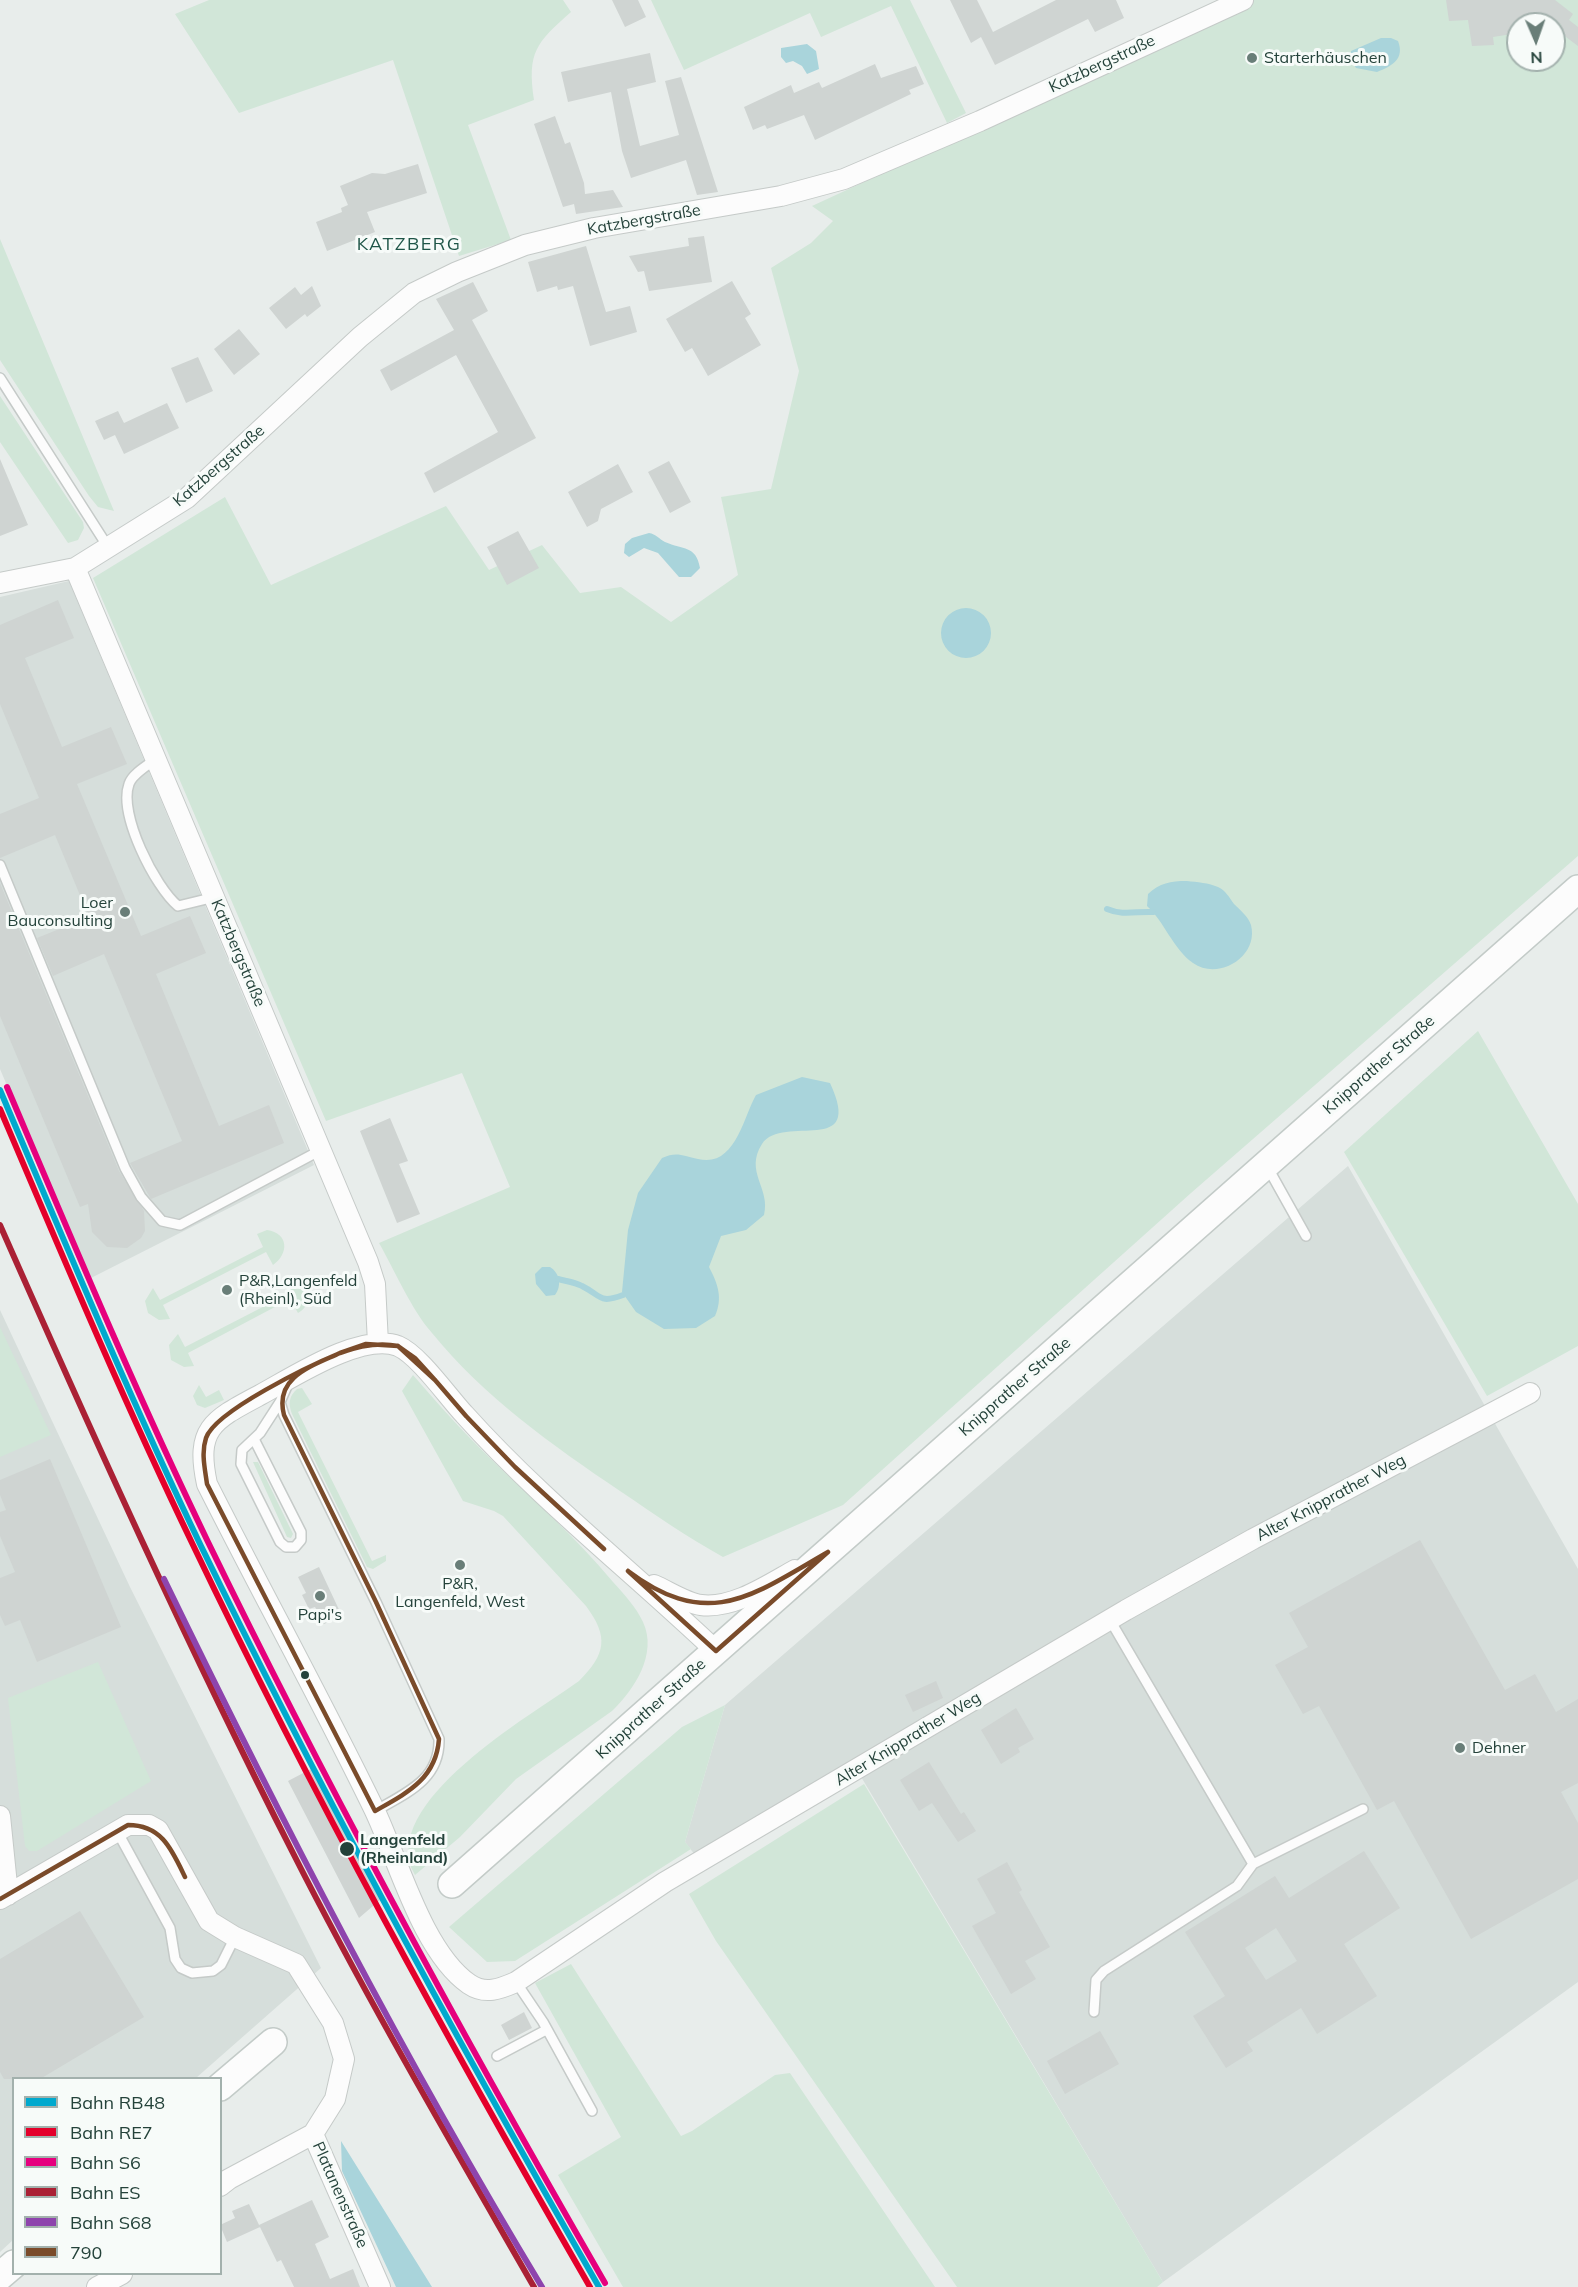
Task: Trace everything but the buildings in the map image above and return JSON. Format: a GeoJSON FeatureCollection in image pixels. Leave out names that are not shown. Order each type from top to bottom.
{"type":"FeatureCollection","features":[{"type":"Feature","properties":{"kind":"main road","name":"Knipprather Straße"},"geometry":{"type":"LineString","coordinates":[[452,1884],[1578,890]]}},
{"type":"Feature","properties":{"kind":"main road"},"geometry":{"type":"LineString","coordinates":[[222,2085],[273,2042]]}},
{"type":"Feature","properties":{"kind":"main road"},"geometry":{"type":"LineString","coordinates":[[0,2276],[12,2266]]}},
{"type":"Feature","properties":{"kind":"street","name":"Katzbergstraße"},"geometry":{"type":"LineString","coordinates":[[0,584],[75,568],[187,498],[360,337],[414,293],[457,272],[525,245],[594,228],[782,196],[844,179],[980,121],[1243,0]]}},
{"type":"Feature","properties":{"kind":"street","name":"Katzbergstraße"},"geometry":{"type":"LineString","coordinates":[[75,568],[368,1262],[375,1284],[378,1343]]}},
{"type":"Feature","properties":{"kind":"street"},"geometry":{"type":"LineString","coordinates":[[375,1811],[207,1484],[202,1460],[204,1441],[209,1430],[220,1419],[293,1377],[360,1345],[378,1343],[398,1346],[417,1362],[486,1439],[716,1651]]}},
{"type":"Feature","properties":{"kind":"street","name":"Alter Knipprather Weg"},"geometry":{"type":"LineString","coordinates":[[375,1811],[405,1885],[431,1938],[451,1967],[469,1984],[483,1990],[494,1990],[516,1982],[665,1882],[1110,1620],[1253,1539],[1530,1393]]}},
{"type":"Feature","properties":{"kind":"street"},"geometry":{"type":"LineString","coordinates":[[637,1578],[699,1605],[719,1604],[745,1596],[828,1552]]}},
{"type":"Feature","properties":{"kind":"street"},"geometry":{"type":"LineString","coordinates":[[0,1816],[4,1897],[117,1830],[138,1824],[158,1830],[209,1921],[235,1937],[296,1964],[333,2023],[344,2059],[335,2099],[313,2134]]}},
{"type":"Feature","properties":{"kind":"street","name":"Platanenstraße"},"geometry":{"type":"LineString","coordinates":[[222,2184],[313,2134],[381,2287]]}},
{"type":"Feature","properties":{"kind":"street"},"geometry":{"type":"LineString","coordinates":[[97,2287],[120,2280]]}},
{"type":"Feature","properties":{"kind":"lane"},"geometry":{"type":"LineString","coordinates":[[0,378],[108,547]]}},
{"type":"Feature","properties":{"kind":"lane"},"geometry":{"type":"LineString","coordinates":[[156,759],[129,782],[127,794],[127,807],[146,860],[171,900],[178,906],[214,897]]}},
{"type":"Feature","properties":{"kind":"lane"},"geometry":{"type":"LineString","coordinates":[[0,865],[125,1168],[141,1197],[162,1221],[180,1225],[322,1150]]}},
{"type":"Feature","properties":{"kind":"lane"},"geometry":{"type":"LineString","coordinates":[[1266,1165],[1306,1236]]}},
{"type":"Feature","properties":{"kind":"lane"},"geometry":{"type":"LineString","coordinates":[[254,1439],[301,1532],[301,1540],[295,1547],[286,1547],[280,1542],[241,1464],[242,1450],[254,1439],[280,1402],[284,1388],[293,1377]]}},
{"type":"Feature","properties":{"kind":"lane"},"geometry":{"type":"LineString","coordinates":[[280,1402],[439,1739],[439,1755],[431,1773],[416,1788],[375,1811]]}},
{"type":"Feature","properties":{"kind":"lane"},"geometry":{"type":"LineString","coordinates":[[1110,1620],[1253,1864]]}},
{"type":"Feature","properties":{"kind":"lane"},"geometry":{"type":"LineString","coordinates":[[1094,2012],[1096,1980],[1104,1971],[1237,1886],[1253,1864],[1363,1809]]}},
{"type":"Feature","properties":{"kind":"lane"},"geometry":{"type":"LineString","coordinates":[[117,1830],[170,1928],[174,1959],[181,1968],[192,1973],[213,1971],[221,1965],[235,1937]]}},
{"type":"Feature","properties":{"kind":"lane"},"geometry":{"type":"LineString","coordinates":[[516,1982],[592,2111]]}},
{"type":"Feature","properties":{"kind":"lane"},"geometry":{"type":"LineString","coordinates":[[497,2056],[546,2030]]}},
{"type":"Feature","properties":{"kind":"shaded area"},"geometry":{"type":"Polygon","coordinates":[[[69,581],[314,1165],[89,1279],[0,1069],[0,597],[69,581]]]}},
{"type":"Feature","properties":{"kind":"shaded area"},"geometry":{"type":"Polygon","coordinates":[[[1348,1166],[1578,1569],[1578,1982],[1163,2282],[857,1770],[702,1864],[685,1842],[725,1705],[1348,1166]]]}},
{"type":"Feature","properties":{"kind":"shaded area"},"geometry":{"type":"Polygon","coordinates":[[[0,1310],[130,1587],[321,1968],[197,2077],[12,2077],[12,2241],[0,2252],[0,1310]]]}},
{"type":"Feature","properties":{"kind":"green space"},"geometry":{"type":"Polygon","coordinates":[[[209,0],[563,0],[571,12],[549,32],[533,59],[534,100],[468,125],[511,240],[459,256],[393,60],[239,113],[175,14],[209,0]]]}},
{"type":"Feature","properties":{"kind":"green space"},"geometry":{"type":"Polygon","coordinates":[[[651,0],[910,0],[966,113],[947,123],[891,6],[821,37],[810,13],[684,70],[651,0]]]}},
{"type":"Feature","properties":{"kind":"green space"},"geometry":{"type":"Polygon","coordinates":[[[1233,0],[1578,0],[1578,856],[1191,1193],[843,1505],[723,1557],[620,1491],[520,1419],[452,1356],[417,1313],[379,1243],[510,1187],[462,1073],[326,1121],[93,578],[225,497],[271,585],[446,506],[489,570],[542,545],[580,593],[621,587],[671,622],[738,575],[721,497],[771,489],[799,371],[771,268],[811,243],[833,221],[812,206],[1178,37],[1238,14],[1233,0]]]}},
{"type":"Feature","properties":{"kind":"green space"},"geometry":{"type":"Polygon","coordinates":[[[0,239],[114,511],[98,507],[89,496],[0,360],[0,239]]]}},
{"type":"Feature","properties":{"kind":"green space"},"geometry":{"type":"Polygon","coordinates":[[[0,396],[83,522],[84,528],[78,540],[68,543],[0,442],[0,396]]]}},
{"type":"Feature","properties":{"kind":"green space"},"geometry":{"type":"Polygon","coordinates":[[[1478,1031],[1578,1204],[1578,1346],[1487,1396],[1344,1152],[1478,1031]]]}},
{"type":"Feature","properties":{"kind":"green space"},"geometry":{"type":"Polygon","coordinates":[[[267,1230],[279,1235],[284,1244],[282,1255],[273,1265],[266,1252],[163,1305],[170,1319],[159,1320],[148,1313],[145,1301],[153,1288],[160,1300],[263,1247],[257,1234],[267,1230]]]}},
{"type":"Feature","properties":{"kind":"green space"},"geometry":{"type":"Polygon","coordinates":[[[289,1278],[297,1279],[308,1288],[308,1302],[301,1311],[298,1313],[290,1299],[188,1353],[194,1366],[184,1367],[171,1360],[169,1345],[178,1334],[185,1347],[288,1294],[282,1281],[289,1278]]]}},
{"type":"Feature","properties":{"kind":"green space"},"geometry":{"type":"Polygon","coordinates":[[[0,1327],[51,1435],[0,1457],[0,1327]]]}},
{"type":"Feature","properties":{"kind":"green space"},"geometry":{"type":"Polygon","coordinates":[[[413,1375],[471,1439],[599,1565],[637,1611],[647,1634],[648,1646],[646,1659],[635,1682],[612,1711],[516,1779],[460,1837],[415,1875],[409,1848],[417,1820],[437,1791],[464,1764],[496,1739],[579,1681],[599,1654],[601,1636],[586,1606],[503,1516],[463,1501],[402,1391],[413,1375]]]}},
{"type":"Feature","properties":{"kind":"green space"},"geometry":{"type":"Polygon","coordinates":[[[199,1385],[206,1397],[219,1390],[224,1400],[205,1408],[197,1405],[193,1396],[199,1385]]]}},
{"type":"Feature","properties":{"kind":"green space"},"geometry":{"type":"Polygon","coordinates":[[[302,1388],[312,1404],[298,1412],[372,1561],[386,1555],[386,1561],[373,1569],[367,1567],[292,1414],[291,1397],[297,1389],[302,1388]]]}},
{"type":"Feature","properties":{"kind":"green space"},"geometry":{"type":"Polygon","coordinates":[[[253,1462],[258,1462],[293,1534],[291,1538],[287,1537],[253,1462]]]}},
{"type":"Feature","properties":{"kind":"green space"},"geometry":{"type":"Polygon","coordinates":[[[98,1662],[151,1781],[37,1851],[29,1851],[25,1846],[8,1698],[98,1662]]]}},
{"type":"Feature","properties":{"kind":"green space"},"geometry":{"type":"Polygon","coordinates":[[[725,1705],[685,1842],[691,1849],[515,1961],[487,1962],[449,1927],[682,1727],[725,1705]]]}},
{"type":"Feature","properties":{"kind":"green space"},"geometry":{"type":"Polygon","coordinates":[[[864,1784],[1163,2282],[1157,2287],[957,2287],[716,1941],[689,1894],[864,1784]]]}},
{"type":"Feature","properties":{"kind":"green space"},"geometry":{"type":"Polygon","coordinates":[[[571,1964],[681,2136],[775,2075],[790,2073],[935,2287],[623,2287],[558,2175],[621,2137],[535,1983],[571,1964]]]}},
{"type":"Feature","properties":{"kind":"water"},"geometry":{"type":"Polygon","coordinates":[[[1381,38],[1398,41],[1400,53],[1396,61],[1377,72],[1356,68],[1350,58],[1351,51],[1381,38]]]}},
{"type":"Feature","properties":{"kind":"water"},"geometry":{"type":"Polygon","coordinates":[[[807,44],[816,51],[819,69],[807,74],[802,66],[793,61],[786,63],[781,57],[781,48],[807,44]]]}},
{"type":"Feature","properties":{"kind":"water"},"geometry":{"type":"Polygon","coordinates":[[[649,533],[665,542],[688,549],[695,555],[700,568],[691,577],[679,577],[658,553],[644,548],[629,557],[624,553],[625,544],[632,538],[649,533]]]}},
{"type":"Feature","properties":{"kind":"water"},"geometry":{"type":"Polygon","coordinates":[[[966,608],[984,615],[991,633],[984,651],[966,658],[948,651],[941,633],[948,615],[966,608]]]}},
{"type":"Feature","properties":{"kind":"water"},"geometry":{"type":"Polygon","coordinates":[[[1187,881],[1221,889],[1248,919],[1252,937],[1249,947],[1234,963],[1214,969],[1203,968],[1193,963],[1180,950],[1159,919],[1147,906],[1148,894],[1157,887],[1170,882],[1187,881]]]}},
{"type":"Feature","properties":{"kind":"water"},"geometry":{"type":"Polygon","coordinates":[[[802,1077],[830,1083],[838,1106],[837,1120],[829,1127],[817,1130],[786,1132],[772,1136],[762,1144],[756,1163],[764,1196],[764,1215],[746,1230],[721,1236],[709,1267],[715,1279],[719,1297],[715,1316],[696,1328],[664,1329],[636,1312],[622,1292],[628,1230],[638,1193],[662,1158],[676,1154],[711,1160],[721,1156],[736,1139],[756,1095],[802,1077]]]}},
{"type":"Feature","properties":{"kind":"water"},"geometry":{"type":"Polygon","coordinates":[[[542,1267],[550,1267],[558,1276],[559,1288],[555,1295],[546,1296],[536,1284],[535,1274],[542,1267]]]}},
{"type":"Feature","properties":{"kind":"water"},"geometry":{"type":"Polygon","coordinates":[[[341,2141],[432,2287],[396,2287],[342,2171],[341,2141]]]}},
{"type":"Feature","properties":{"kind":"waterway"},"geometry":{"type":"LineString","coordinates":[[1107,909],[1124,913],[1153,912]]}},
{"type":"Feature","properties":{"kind":"waterway"},"geometry":{"type":"LineString","coordinates":[[558,1279],[579,1285],[605,1299],[623,1295]]}},
{"type":"Feature","properties":{"kind":"rail line","name":"S6"},"geometry":{"type":"LineString","coordinates":[[7,1087],[155,1430],[255,1637],[400,1916],[605,2283]]}},
{"type":"Feature","properties":{"kind":"rail line","name":"RB48"},"geometry":{"type":"LineString","coordinates":[[0,1090],[148,1433],[201,1546],[295,1734],[495,2104],[599,2287]]}},
{"type":"Feature","properties":{"kind":"rail line","name":"RE7"},"geometry":{"type":"LineString","coordinates":[[0,1109],[142,1437],[286,1734],[384,1920],[590,2287]]}},
{"type":"Feature","properties":{"kind":"rail line","name":"ES"},"geometry":{"type":"LineString","coordinates":[[0,1225],[142,1541],[254,1776],[381,2018],[534,2287]]}},
{"type":"Feature","properties":{"kind":"rail line","name":"S68"},"geometry":{"type":"LineString","coordinates":[[164,1579],[345,1937],[441,2113],[542,2287]]}},
{"type":"Feature","properties":{"kind":"transit line","name":"790"},"geometry":{"type":"LineString","coordinates":[[340,1353],[366,1344],[398,1346]]}},
{"type":"Feature","properties":{"kind":"transit line","name":"790"},"geometry":{"type":"LineString","coordinates":[[340,1353],[369,1345],[398,1346]]}},
{"type":"Feature","properties":{"kind":"transit line","name":"790"},"geometry":{"type":"LineString","coordinates":[[398,1346],[415,1358],[435,1380]]}},
{"type":"Feature","properties":{"kind":"transit line","name":"790"},"geometry":{"type":"LineString","coordinates":[[398,1346],[435,1380]]}},
{"type":"Feature","properties":{"kind":"transit line","name":"790"},"geometry":{"type":"LineString","coordinates":[[340,1353],[307,1368],[298,1375],[290,1382],[282,1402],[284,1415],[376,1602],[439,1739],[437,1753],[426,1775],[409,1791],[375,1811],[207,1484],[204,1461],[206,1438],[213,1427],[227,1415],[266,1390],[308,1368],[340,1353]]}},
{"type":"Feature","properties":{"kind":"transit line","name":"790"},"geometry":{"type":"LineString","coordinates":[[435,1380],[466,1416]]}},
{"type":"Feature","properties":{"kind":"transit line","name":"790"},"geometry":{"type":"LineString","coordinates":[[435,1380],[466,1416]]}},
{"type":"Feature","properties":{"kind":"transit line","name":"790"},"geometry":{"type":"LineString","coordinates":[[466,1416],[515,1467]]}},
{"type":"Feature","properties":{"kind":"transit line","name":"790"},"geometry":{"type":"LineString","coordinates":[[466,1416],[515,1467]]}},
{"type":"Feature","properties":{"kind":"transit line","name":"790"},"geometry":{"type":"LineString","coordinates":[[515,1467],[604,1549]]}},
{"type":"Feature","properties":{"kind":"transit line","name":"790"},"geometry":{"type":"LineString","coordinates":[[515,1467],[604,1549]]}},
{"type":"Feature","properties":{"kind":"transit line","name":"790"},"geometry":{"type":"LineString","coordinates":[[628,1571],[657,1589],[683,1600],[707,1603],[730,1600],[753,1593],[777,1582],[828,1552]]}},
{"type":"Feature","properties":{"kind":"transit line","name":"790"},"geometry":{"type":"LineString","coordinates":[[628,1571],[716,1651],[828,1552]]}},
{"type":"Feature","properties":{"kind":"transit line","name":"790"},"geometry":{"type":"LineString","coordinates":[[0,1899],[128,1825],[140,1826],[158,1834],[170,1849],[185,1877]]}},
{"type":"Feature","properties":{"kind":"place","name":"Starterhäuschen"},"geometry":{"type":"Point","coordinates":[1252,58]}},
{"type":"Feature","properties":{"kind":"place","name":"Loer Bauconsulting"},"geometry":{"type":"Point","coordinates":[125,912]}},
{"type":"Feature","properties":{"kind":"place","name":"P&R,Langenfeld (Rheinl), Süd"},"geometry":{"type":"Point","coordinates":[227,1290]}},
{"type":"Feature","properties":{"kind":"place","name":"P&R, Langenfeld, West"},"geometry":{"type":"Point","coordinates":[460,1565]}},
{"type":"Feature","properties":{"kind":"place","name":"Papi's"},"geometry":{"type":"Point","coordinates":[320,1596]}},
{"type":"Feature","properties":{"kind":"place","name":"Dehner"},"geometry":{"type":"Point","coordinates":[1460,1748]}},
{"type":"Feature","properties":{"kind":"place","name":"Langenfeld (Rheinland)"},"geometry":{"type":"Point","coordinates":[347,1849]}},
{"type":"Feature","properties":{"kind":"district","name":"KATZBERG"},"geometry":{"type":"Point","coordinates":[409,245]}}]}
